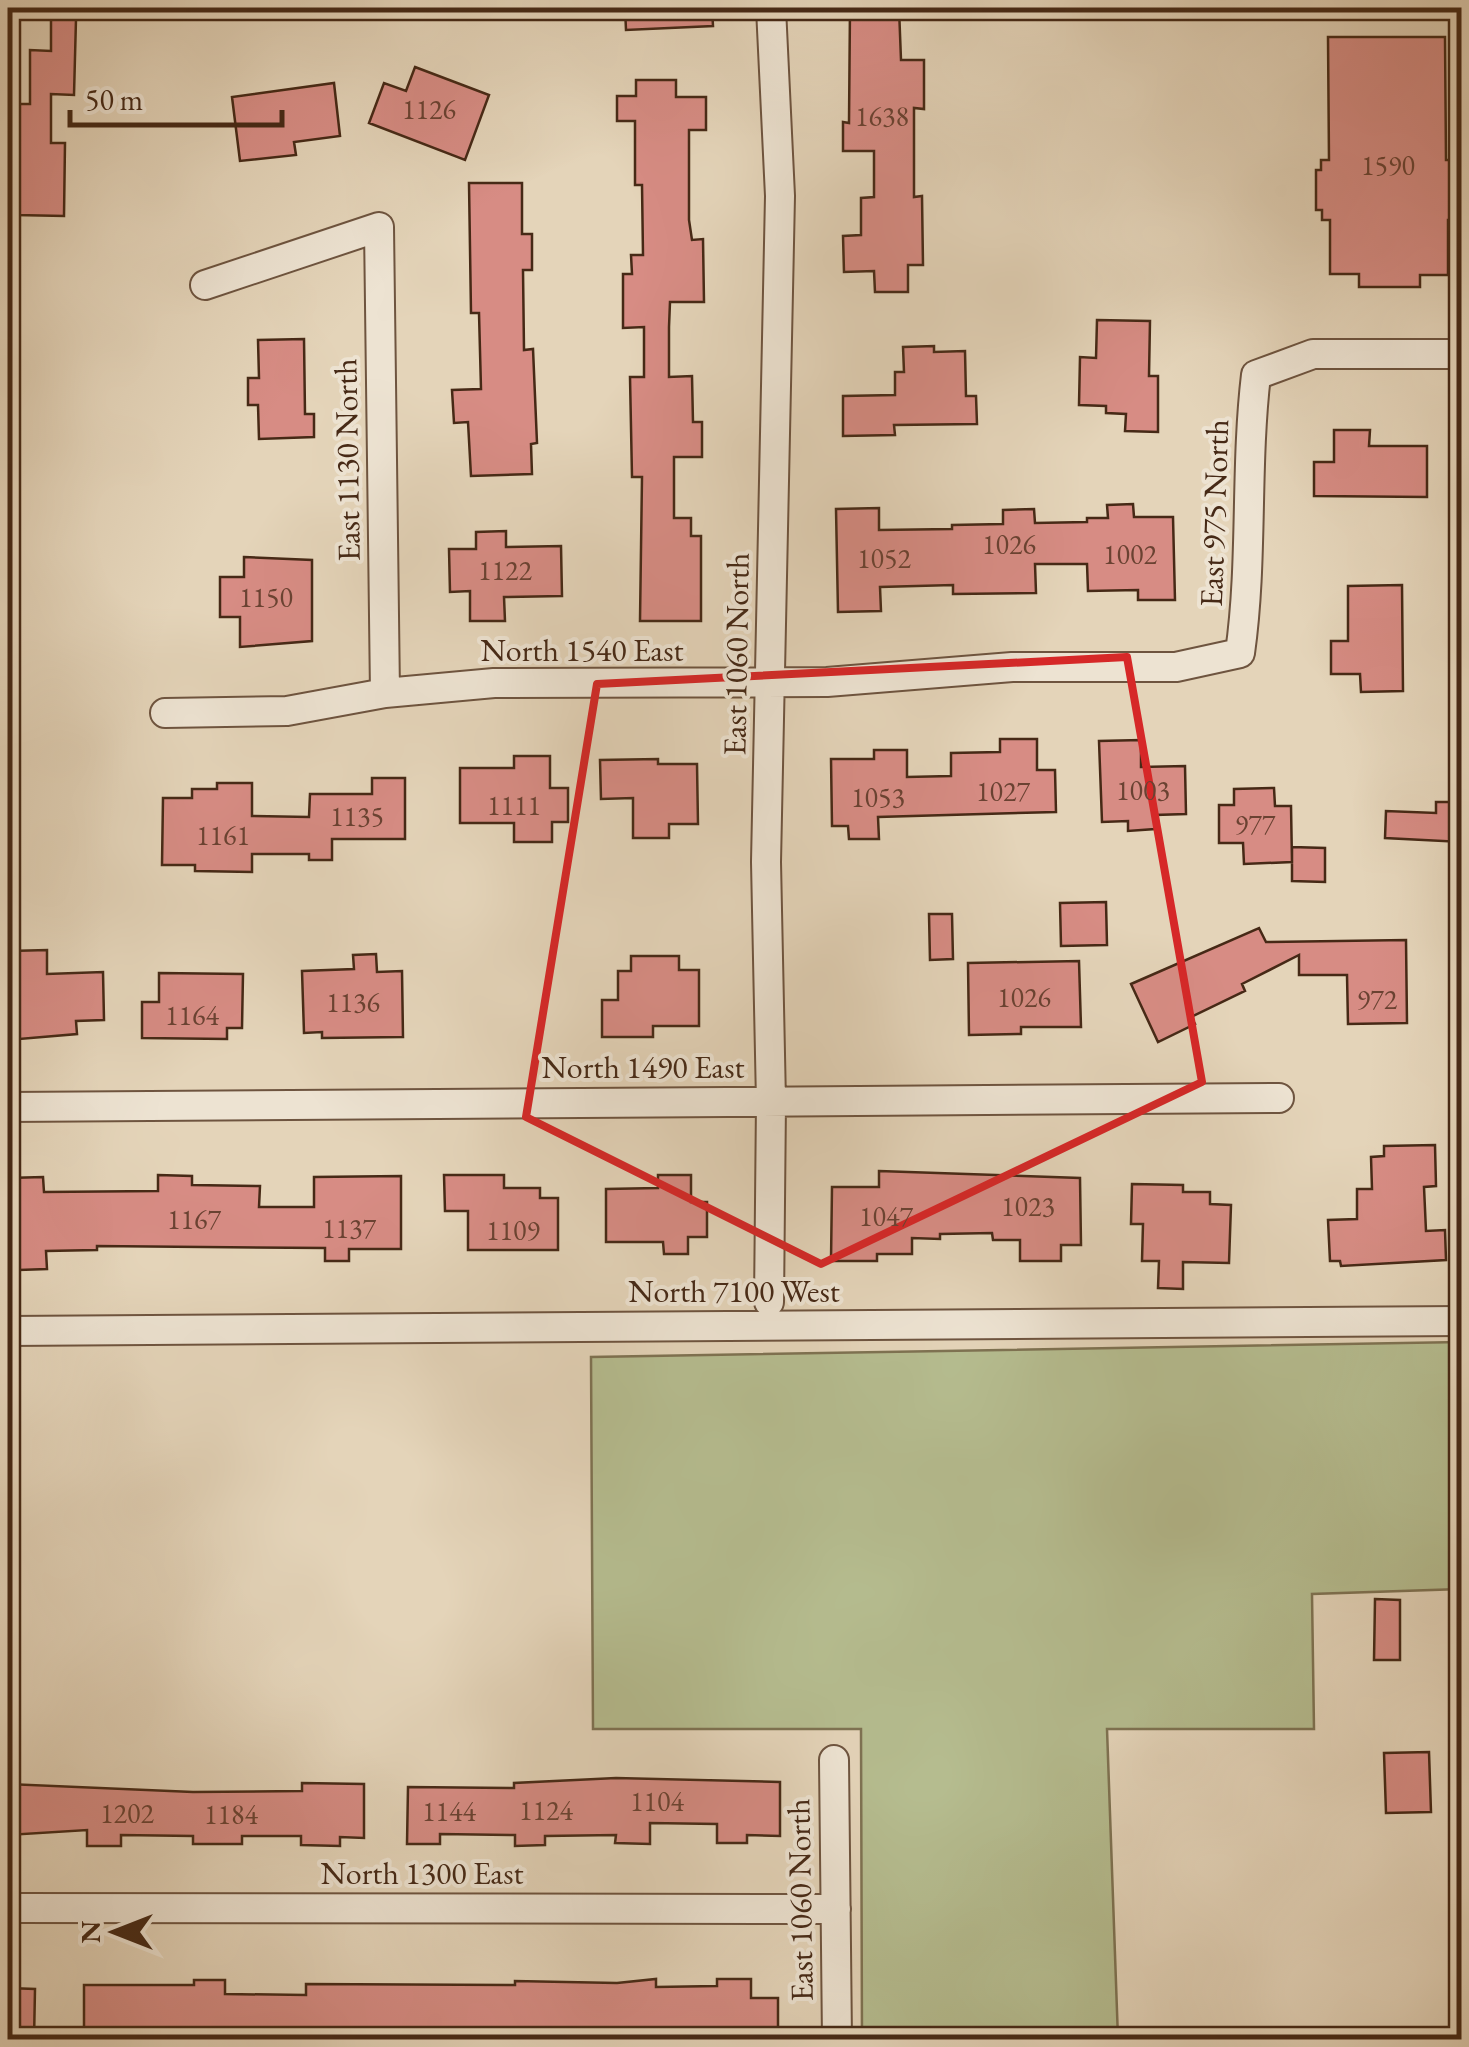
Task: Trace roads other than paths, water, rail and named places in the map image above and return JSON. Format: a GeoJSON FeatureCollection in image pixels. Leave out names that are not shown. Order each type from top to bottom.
{"type":"FeatureCollection","features":[{"type":"Feature","properties":{"kind":"street","name":"East 1060 North"},"geometry":{"type":"LineString","coordinates":[[768,1302],[772,1102],[766,862],[780,196],[771,8]]}},
{"type":"Feature","properties":{"kind":"street","name":"East 1130 North"},"geometry":{"type":"LineString","coordinates":[[205,285],[379,227],[385,693]]}},
{"type":"Feature","properties":{"kind":"street","name":"East 975 North"},"geometry":{"type":"LineString","coordinates":[[1240,653],[1248,600],[1248,444],[1256,375],[1312,354],[1462,354]]}},
{"type":"Feature","properties":{"kind":"street","name":"North 1540 East"},"geometry":{"type":"LineString","coordinates":[[165,714],[288,710],[385,693],[494,683],[770,684],[1012,666],[1176,666],[1240,653]]}},
{"type":"Feature","properties":{"kind":"street","name":"North 1490 East"},"geometry":{"type":"LineString","coordinates":[[8,1107],[1278,1098]]}},
{"type":"Feature","properties":{"kind":"street","name":"North 7100 West"},"geometry":{"type":"LineString","coordinates":[[8,1331],[1462,1321]]}},
{"type":"Feature","properties":{"kind":"street","name":"East 1060 North"},"geometry":{"type":"LineString","coordinates":[[834,1760],[837,2040]]}},
{"type":"Feature","properties":{"kind":"street","name":"North 1300 East"},"geometry":{"type":"LineString","coordinates":[[8,1908],[836,1909]]}}]}
